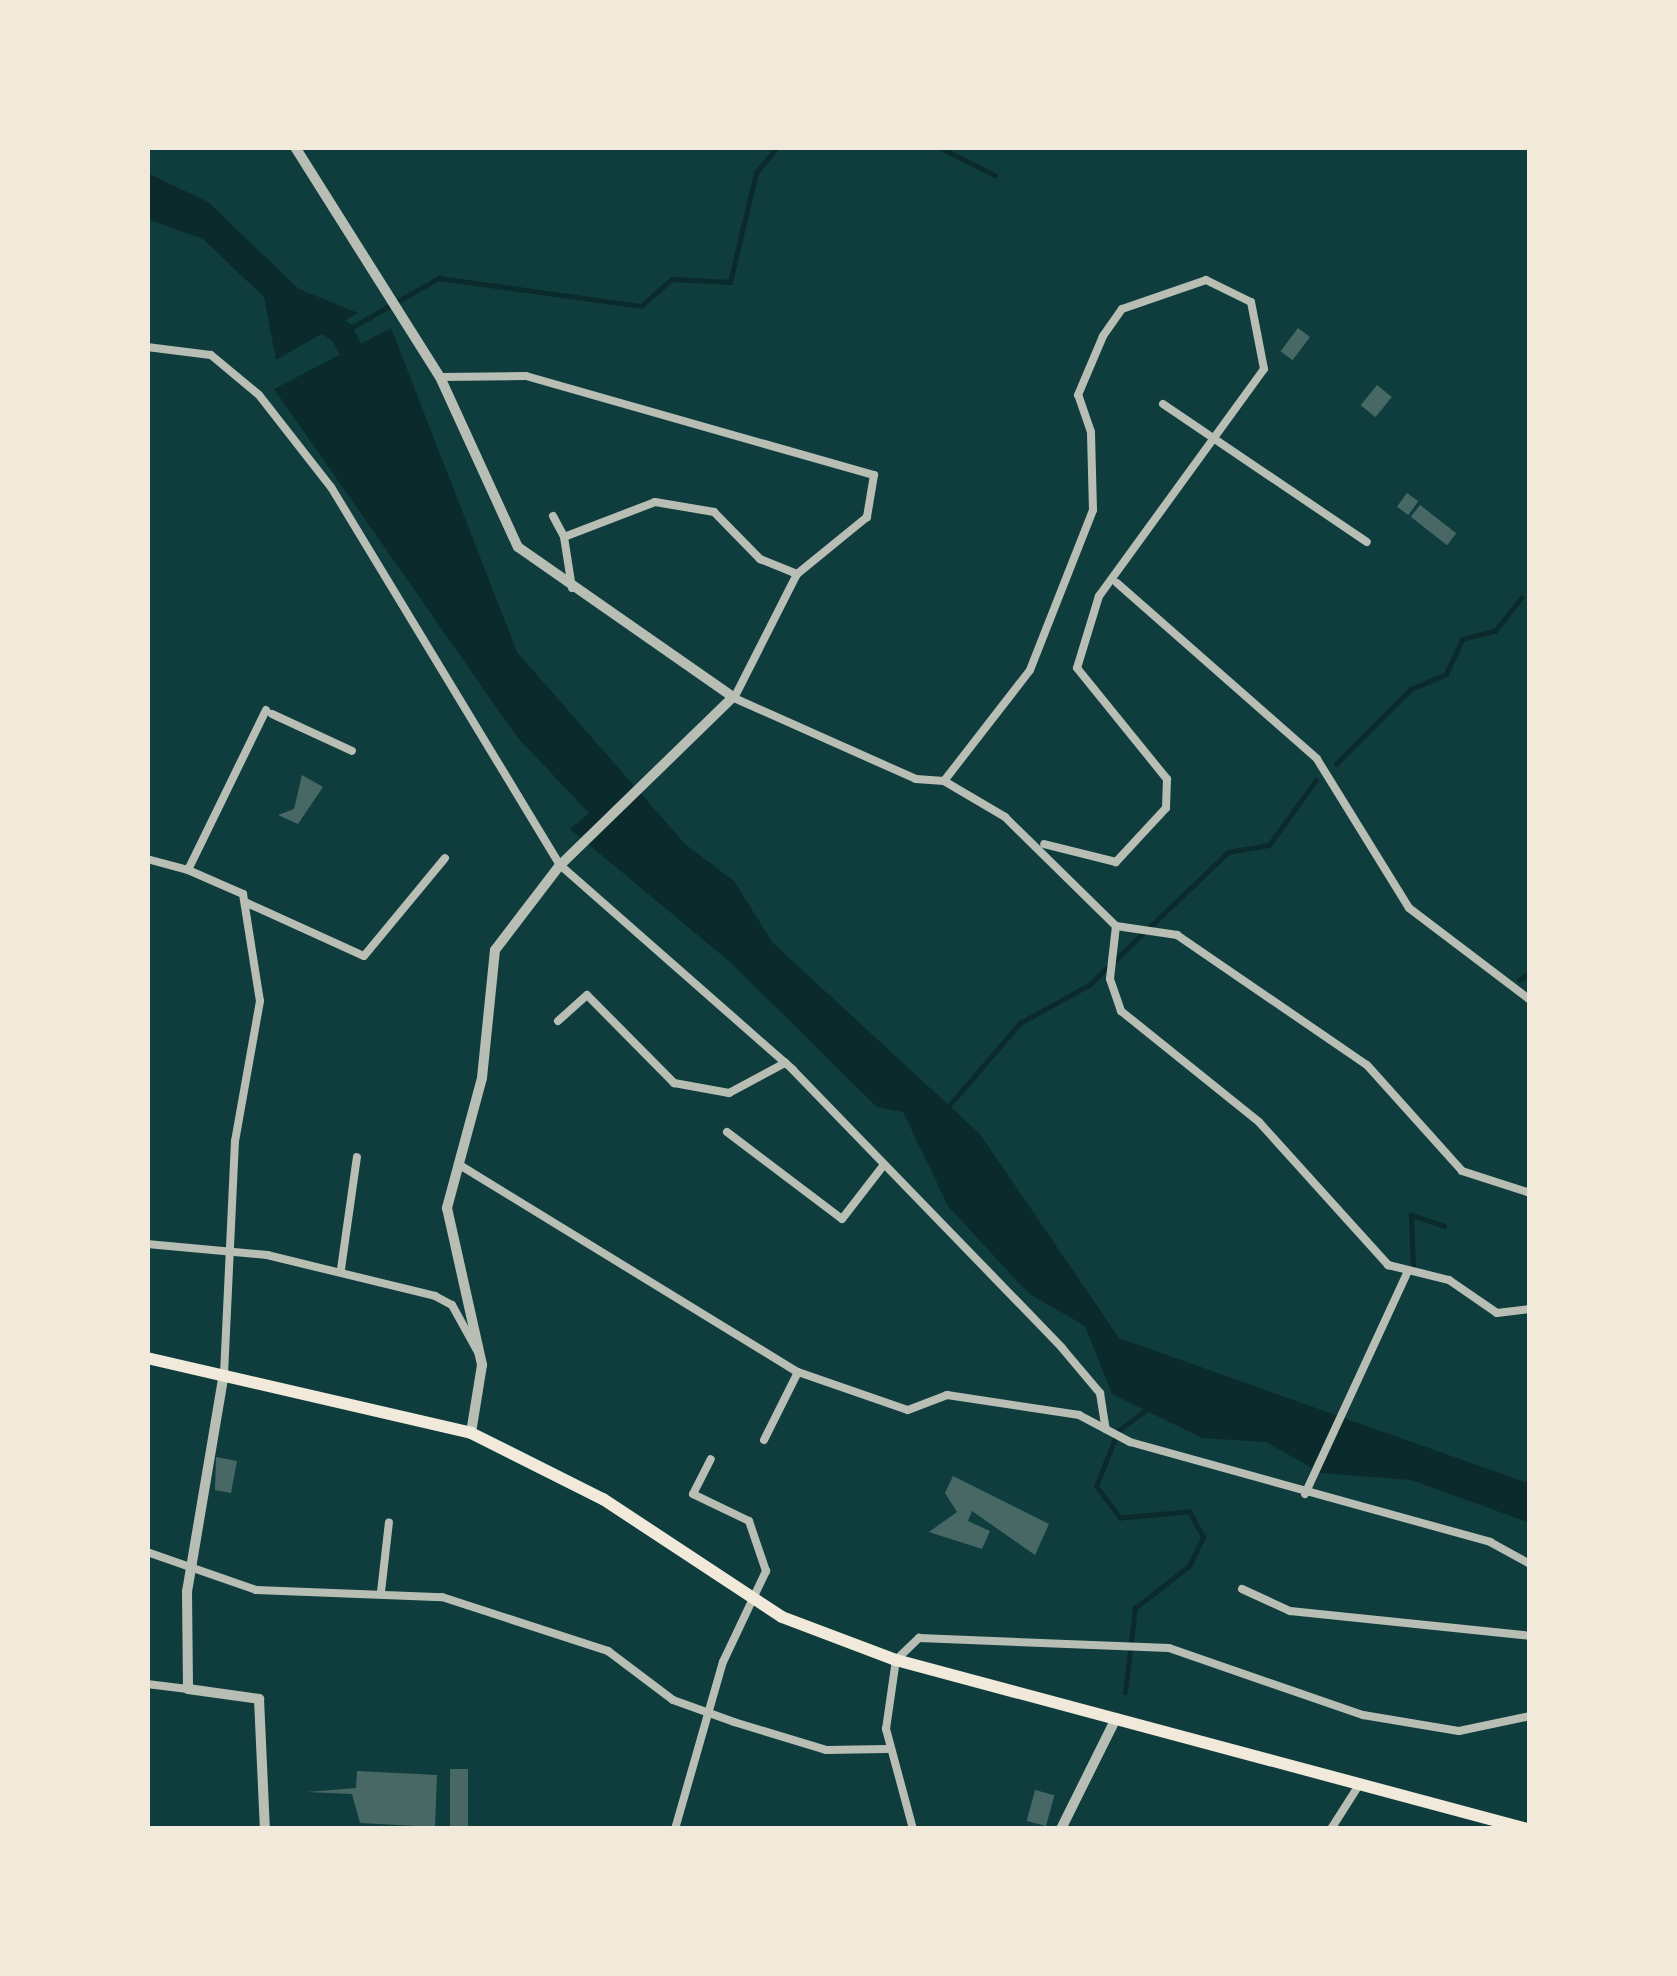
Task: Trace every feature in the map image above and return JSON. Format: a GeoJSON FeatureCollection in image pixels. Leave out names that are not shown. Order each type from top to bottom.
{"type":"FeatureCollection","features":[{"type":"Feature","properties":{"kind":"main road"},"geometry":{"type":"LineString","coordinates":[[147,1358],[471,1432],[603,1499],[753,1600],[896,1660],[1527,1829]]}},
{"type":"Feature","properties":{"kind":"street"},"geometry":{"type":"LineString","coordinates":[[295,147],[440,377],[505,529],[572,591],[733,697],[668,766],[562,862],[495,950],[482,1078],[457,1163],[448,1223],[479,1354],[471,1432]]}},
{"type":"Feature","properties":{"kind":"street"},"geometry":{"type":"LineString","coordinates":[[944,781],[1030,670],[1093,510],[1078,394],[1122,309],[1206,280],[1260,314],[1264,369],[1117,583],[1099,596],[1077,668],[1170,796],[1116,862],[1041,844]]}},
{"type":"Feature","properties":{"kind":"street"},"geometry":{"type":"LineString","coordinates":[[147,347],[224,362],[290,432],[562,862],[785,1063],[1084,1372],[1107,1406],[1107,1430]]}},
{"type":"Feature","properties":{"kind":"street"},"geometry":{"type":"LineString","coordinates":[[440,377],[526,376],[874,476],[867,517],[797,574],[734,698],[916,779],[944,781],[1041,844],[1116,926],[1177,935],[1358,1059],[1462,1172],[1530,1193]]}},
{"type":"Feature","properties":{"kind":"street"},"geometry":{"type":"LineString","coordinates":[[1163,404],[1367,542]]}},
{"type":"Feature","properties":{"kind":"street"},"geometry":{"type":"LineString","coordinates":[[564,537],[656,502],[714,512],[760,559],[797,574]]}},
{"type":"Feature","properties":{"kind":"street"},"geometry":{"type":"LineString","coordinates":[[553,515],[564,537],[572,591]]}},
{"type":"Feature","properties":{"kind":"street"},"geometry":{"type":"LineString","coordinates":[[1117,583],[1317,759],[1409,908],[1530,1000]]}},
{"type":"Feature","properties":{"kind":"street"},"geometry":{"type":"LineString","coordinates":[[188,870],[269,712],[352,751]]}},
{"type":"Feature","properties":{"kind":"street"},"geometry":{"type":"LineString","coordinates":[[147,859],[188,870],[364,956],[445,858]]}},
{"type":"Feature","properties":{"kind":"street"},"geometry":{"type":"LineString","coordinates":[[188,1689],[190,1573],[224,1373],[235,1252],[235,1141],[260,1001],[246,902]]}},
{"type":"Feature","properties":{"kind":"street"},"geometry":{"type":"LineString","coordinates":[[1116,926],[1112,954],[1121,1011],[1259,1122],[1388,1265],[1449,1280],[1497,1313],[1530,1309]]}},
{"type":"Feature","properties":{"kind":"street"},"geometry":{"type":"LineString","coordinates":[[558,1022],[587,994],[674,1083],[729,1093],[785,1063]]}},
{"type":"Feature","properties":{"kind":"street"},"geometry":{"type":"LineString","coordinates":[[727,1132],[842,1219],[883,1166]]}},
{"type":"Feature","properties":{"kind":"street"},"geometry":{"type":"LineString","coordinates":[[340,1270],[357,1157]]}},
{"type":"Feature","properties":{"kind":"street"},"geometry":{"type":"LineString","coordinates":[[457,1163],[798,1372],[908,1410],[947,1395],[1107,1430],[1120,1438],[1490,1542],[1530,1564]]}},
{"type":"Feature","properties":{"kind":"street"},"geometry":{"type":"LineString","coordinates":[[147,1244],[235,1252],[340,1270],[452,1304],[479,1354]]}},
{"type":"Feature","properties":{"kind":"street"},"geometry":{"type":"LineString","coordinates":[[1306,1490],[1346,1389],[1408,1271]]}},
{"type":"Feature","properties":{"kind":"street"},"geometry":{"type":"LineString","coordinates":[[764,1440],[798,1372]]}},
{"type":"Feature","properties":{"kind":"street"},"geometry":{"type":"LineString","coordinates":[[676,1829],[707,1711],[766,1571],[749,1521],[693,1494],[711,1459]]}},
{"type":"Feature","properties":{"kind":"street"},"geometry":{"type":"LineString","coordinates":[[381,1592],[389,1522]]}},
{"type":"Feature","properties":{"kind":"street"},"geometry":{"type":"LineString","coordinates":[[147,1552],[190,1573],[304,1596],[381,1592],[442,1597],[608,1651],[707,1711],[826,1750],[887,1749]]}},
{"type":"Feature","properties":{"kind":"street"},"geometry":{"type":"LineString","coordinates":[[1242,1589],[1290,1612],[1530,1636]]}},
{"type":"Feature","properties":{"kind":"street"},"geometry":{"type":"LineString","coordinates":[[914,1829],[887,1749],[896,1660],[910,1641],[956,1631],[1140,1643],[1363,1715],[1459,1731],[1530,1716]]}},
{"type":"Feature","properties":{"kind":"street"},"geometry":{"type":"LineString","coordinates":[[147,1684],[259,1699],[265,1829]]}},
{"type":"Feature","properties":{"kind":"street"},"geometry":{"type":"LineString","coordinates":[[1061,1829],[1116,1718]]}},
{"type":"Feature","properties":{"kind":"street"},"geometry":{"type":"LineString","coordinates":[[1330,1829],[1359,1784]]}},
{"type":"Feature","properties":{"kind":"water"},"geometry":{"type":"Polygon","coordinates":[[[147,173],[208,202],[299,289],[358,313],[276,360],[264,297],[203,239],[147,219],[147,173]]]}},
{"type":"Feature","properties":{"kind":"water"},"geometry":{"type":"Polygon","coordinates":[[[391,328],[517,652],[685,844],[734,881],[773,943],[980,1134],[1119,1338],[1530,1484],[1530,1523],[1411,1480],[1321,1473],[1266,1442],[1202,1438],[1112,1394],[1085,1326],[1028,1293],[948,1206],[903,1112],[877,1107],[730,962],[570,829],[589,813],[517,737],[274,389],[391,328]]]}},
{"type":"Feature","properties":{"kind":"building"},"geometry":{"type":"Polygon","coordinates":[[[1298,328],[1310,337],[1293,360],[1281,351],[1298,328]]]}},
{"type":"Feature","properties":{"kind":"building"},"geometry":{"type":"Polygon","coordinates":[[[1377,385],[1392,397],[1375,417],[1361,405],[1377,385]]]}},
{"type":"Feature","properties":{"kind":"building"},"geometry":{"type":"Polygon","coordinates":[[[1407,493],[1418,501],[1408,515],[1397,507],[1407,493]]]}},
{"type":"Feature","properties":{"kind":"building"},"geometry":{"type":"Polygon","coordinates":[[[1420,505],[1456,533],[1447,545],[1411,517],[1420,505]]]}},
{"type":"Feature","properties":{"kind":"building"},"geometry":{"type":"Polygon","coordinates":[[[302,775],[323,787],[298,824],[278,815],[294,809],[302,775]]]}},
{"type":"Feature","properties":{"kind":"building"},"geometry":{"type":"Polygon","coordinates":[[[216,1457],[237,1461],[231,1493],[215,1490],[216,1457]]]}},
{"type":"Feature","properties":{"kind":"building"},"geometry":{"type":"Polygon","coordinates":[[[953,1476],[1049,1524],[1035,1555],[972,1511],[968,1521],[990,1531],[982,1549],[929,1532],[957,1512],[945,1493],[953,1476]]]}},
{"type":"Feature","properties":{"kind":"building"},"geometry":{"type":"Polygon","coordinates":[[[450,1769],[468,1769],[468,1828],[450,1828],[450,1769]]]}},
{"type":"Feature","properties":{"kind":"building"},"geometry":{"type":"Polygon","coordinates":[[[357,1771],[437,1775],[435,1827],[360,1823],[352,1794],[307,1792],[356,1788],[357,1771]]]}},
{"type":"Feature","properties":{"kind":"building"},"geometry":{"type":"Polygon","coordinates":[[[1035,1790],[1054,1795],[1046,1826],[1027,1821],[1035,1790]]]}},
{"type":"Feature","properties":{"kind":"waterway"},"geometry":{"type":"LineString","coordinates":[[342,333],[439,278],[641,306],[672,279],[730,282],[756,173],[777,147]]}},
{"type":"Feature","properties":{"kind":"waterway"},"geometry":{"type":"LineString","coordinates":[[939,147],[995,175]]}},
{"type":"Feature","properties":{"kind":"waterway"},"geometry":{"type":"LineString","coordinates":[[306,309],[342,333],[364,376]]}},
{"type":"Feature","properties":{"kind":"waterway"},"geometry":{"type":"LineString","coordinates":[[1336,764],[1411,689],[1446,674],[1462,639],[1495,631],[1521,598]]}},
{"type":"Feature","properties":{"kind":"waterway"},"geometry":{"type":"LineString","coordinates":[[946,1109],[1020,1023],[1089,985],[1228,852],[1269,845],[1316,780]]}},
{"type":"Feature","properties":{"kind":"waterway"},"geometry":{"type":"LineString","coordinates":[[1519,980],[1530,973]]}},
{"type":"Feature","properties":{"kind":"waterway"},"geometry":{"type":"LineString","coordinates":[[1413,1267],[1411,1215],[1444,1226]]}},
{"type":"Feature","properties":{"kind":"waterway"},"geometry":{"type":"LineString","coordinates":[[1125,1693],[1135,1608],[1189,1566],[1203,1537],[1189,1512],[1120,1518],[1096,1486],[1118,1431],[1146,1410]]}}]}
